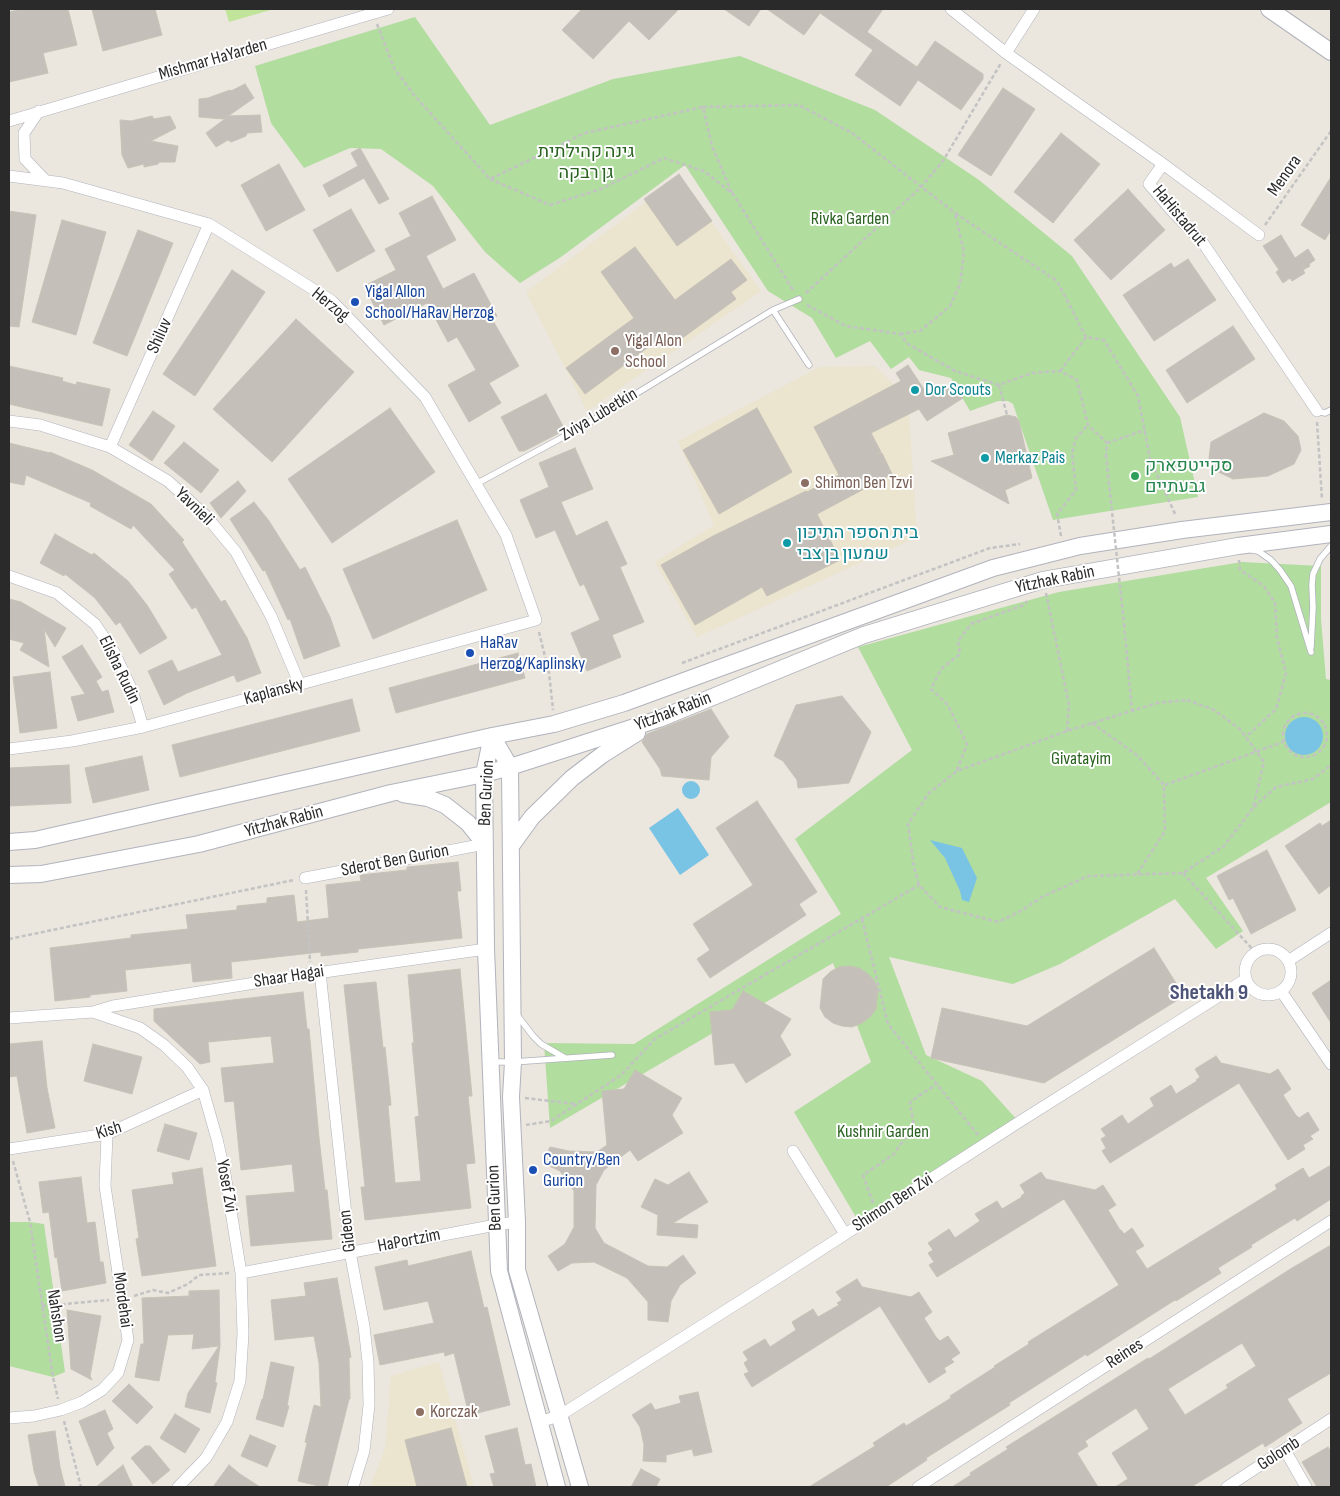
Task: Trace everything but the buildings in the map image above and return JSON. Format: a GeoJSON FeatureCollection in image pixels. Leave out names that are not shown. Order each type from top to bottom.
{"type":"FeatureCollection","features":[{"type":"Feature","properties":{"kind":"main road"},"geometry":{"type":"LineString","coordinates":[[1269,9],[1331,52]]}},
{"type":"Feature","properties":{"kind":"main road","name":"Yitzhak Rabin"},"geometry":{"type":"LineString","coordinates":[[9,842],[35,840],[492,736],[554,724],[624,703],[993,568],[1064,550],[1182,530],[1327,513]]}},
{"type":"Feature","properties":{"kind":"main road","name":"Yitzhak Rabin"},"geometry":{"type":"LineString","coordinates":[[9,875],[41,874],[199,844],[391,793],[510,767],[659,719],[864,635],[1043,580],[1238,546],[1331,534]]}},
{"type":"Feature","properties":{"kind":"main road"},"geometry":{"type":"LineString","coordinates":[[510,846],[532,817],[572,778],[659,719]]}},
{"type":"Feature","properties":{"kind":"main road","name":"Ben Gurion"},"geometry":{"type":"LineString","coordinates":[[492,736],[510,767],[513,1062],[511,1097],[517,1222],[517,1270],[580,1487]]}},
{"type":"Feature","properties":{"kind":"main road","name":"Ben Gurion"},"geometry":{"type":"LineString","coordinates":[[492,736],[484,774],[486,949],[499,1272],[558,1487]]}},
{"type":"Feature","properties":{"kind":"main road"},"geometry":{"type":"LineString","coordinates":[[391,793],[428,798],[445,805],[468,823],[485,844]]}},
{"type":"Feature","properties":{"kind":"street","name":"Mishmar HaYarden"},"geometry":{"type":"LineString","coordinates":[[9,121],[388,9]]}},
{"type":"Feature","properties":{"kind":"street","name":"HaHistadrut"},"geometry":{"type":"LineString","coordinates":[[951,9],[1006,53],[1163,164],[1149,184],[1172,212],[1203,243],[1317,411]]}},
{"type":"Feature","properties":{"kind":"street"},"geometry":{"type":"LineString","coordinates":[[1006,53],[1034,9]]}},
{"type":"Feature","properties":{"kind":"street","name":"Mishmar HaYarden"},"geometry":{"type":"LineString","coordinates":[[9,116],[39,112]]}},
{"type":"Feature","properties":{"kind":"street"},"geometry":{"type":"LineString","coordinates":[[39,112],[24,133],[25,159],[46,180]]}},
{"type":"Feature","properties":{"kind":"street"},"geometry":{"type":"LineString","coordinates":[[1163,164],[1259,235]]}},
{"type":"Feature","properties":{"kind":"street","name":"Herzog"},"geometry":{"type":"LineString","coordinates":[[9,176],[63,183],[209,224],[332,301],[425,397],[506,535],[536,620]]}},
{"type":"Feature","properties":{"kind":"street","name":"Shiluv"},"geometry":{"type":"LineString","coordinates":[[110,447],[209,224]]}},
{"type":"Feature","properties":{"kind":"street","name":"Yavnieli"},"geometry":{"type":"LineString","coordinates":[[9,420],[40,426],[110,447],[168,481],[207,517],[236,552],[271,616],[300,685]]}},
{"type":"Feature","properties":{"kind":"street","name":"Elisha Rudin"},"geometry":{"type":"LineString","coordinates":[[9,576],[57,593],[95,624],[114,652],[132,690],[143,727]]}},
{"type":"Feature","properties":{"kind":"street","name":"Kaplansky"},"geometry":{"type":"LineString","coordinates":[[9,749],[72,741],[143,727],[536,620]]}},
{"type":"Feature","properties":{"kind":"street","name":"Sderot Ben Gurion"},"geometry":{"type":"LineString","coordinates":[[305,878],[485,844]]}},
{"type":"Feature","properties":{"kind":"street"},"geometry":{"type":"LineString","coordinates":[[1288,961],[1331,933]]}},
{"type":"Feature","properties":{"kind":"street","name":"Shaar Hagai"},"geometry":{"type":"LineString","coordinates":[[93,1012],[113,1006],[315,973],[486,949]]}},
{"type":"Feature","properties":{"kind":"street"},"geometry":{"type":"LineString","coordinates":[[1263,950],[1270,950],[1284,955],[1288,961],[1291,976],[1289,983],[1281,991],[1270,995],[1262,994],[1255,991],[1246,979],[1247,964],[1256,953],[1263,950]]}},
{"type":"Feature","properties":{"kind":"street","name":"Gideon"},"geometry":{"type":"LineString","coordinates":[[315,973],[350,1252],[364,1326],[368,1362],[370,1405],[364,1451],[353,1487]]}},
{"type":"Feature","properties":{"kind":"street","name":"Shimon Ben Zvi"},"geometry":{"type":"LineString","coordinates":[[539,1422],[559,1416],[1246,979]]}},
{"type":"Feature","properties":{"kind":"street"},"geometry":{"type":"LineString","coordinates":[[1281,991],[1331,1064]]}},
{"type":"Feature","properties":{"kind":"street","name":"Yosef Zvi"},"geometry":{"type":"LineString","coordinates":[[9,1018],[93,1012],[140,1028],[164,1045],[187,1067],[203,1090],[225,1174],[241,1273],[242,1334],[240,1380],[228,1422],[206,1458],[178,1487]]}},
{"type":"Feature","properties":{"kind":"street","name":"Kish"},"geometry":{"type":"LineString","coordinates":[[9,1149],[107,1134],[203,1090]]}},
{"type":"Feature","properties":{"kind":"street","name":"Mordehai"},"geometry":{"type":"LineString","coordinates":[[9,1418],[34,1416],[61,1410],[82,1402],[102,1390],[118,1373],[128,1340],[105,1186],[107,1134]]}},
{"type":"Feature","properties":{"kind":"street"},"geometry":{"type":"LineString","coordinates":[[793,1151],[845,1234]]}},
{"type":"Feature","properties":{"kind":"street","name":"Reines"},"geometry":{"type":"LineString","coordinates":[[918,1487],[1331,1221]]}},
{"type":"Feature","properties":{"kind":"street","name":"HaPortzim"},"geometry":{"type":"LineString","coordinates":[[241,1273],[517,1222]]}},
{"type":"Feature","properties":{"kind":"street","name":"Golomb"},"geometry":{"type":"LineString","coordinates":[[1227,1487],[1331,1420]]}},
{"type":"Feature","properties":{"kind":"street"},"geometry":{"type":"LineString","coordinates":[[1284,1450],[1306,1487]]}},
{"type":"Feature","properties":{"kind":"lane","name":"Zviya Lubetkin"},"geometry":{"type":"LineString","coordinates":[[476,484],[580,428],[772,310],[799,299]]}},
{"type":"Feature","properties":{"kind":"lane"},"geometry":{"type":"LineString","coordinates":[[772,310],[809,365]]}},
{"type":"Feature","properties":{"kind":"lane"},"geometry":{"type":"LineString","coordinates":[[1317,411],[1325,413],[1331,410]]}},
{"type":"Feature","properties":{"kind":"lane"},"geometry":{"type":"LineString","coordinates":[[1238,546],[1258,551],[1280,570],[1291,586],[1311,652],[1313,574],[1320,559],[1331,546]]}},
{"type":"Feature","properties":{"kind":"lane"},"geometry":{"type":"LineString","coordinates":[[512,1007],[541,1044],[564,1058]]}},
{"type":"Feature","properties":{"kind":"lane"},"geometry":{"type":"LineString","coordinates":[[491,1062],[612,1055]]}},
{"type":"Feature","properties":{"kind":"path"},"geometry":{"type":"LineString","coordinates":[[373,13],[394,68],[414,96],[490,179],[550,205],[601,189],[664,158],[704,171],[733,194]]}},
{"type":"Feature","properties":{"kind":"path"},"geometry":{"type":"LineString","coordinates":[[799,299],[921,187],[943,161],[1006,53]]}},
{"type":"Feature","properties":{"kind":"path"},"geometry":{"type":"LineString","coordinates":[[490,179],[585,133],[703,107],[799,105],[852,134],[955,213],[1057,282],[1086,337]]}},
{"type":"Feature","properties":{"kind":"path"},"geometry":{"type":"LineString","coordinates":[[703,107],[712,146],[733,194],[799,299],[816,311],[846,326],[900,334],[920,330],[950,306],[960,284],[964,252],[955,213]]}},
{"type":"Feature","properties":{"kind":"path","name":"Menora"},"geometry":{"type":"LineString","coordinates":[[1259,235],[1331,131]]}},
{"type":"Feature","properties":{"kind":"path"},"geometry":{"type":"LineString","coordinates":[[900,334],[908,344],[955,371],[999,385],[1032,373],[1060,372],[1077,380],[1088,425],[1107,443]]}},
{"type":"Feature","properties":{"kind":"path"},"geometry":{"type":"LineString","coordinates":[[1060,372],[1086,337]]}},
{"type":"Feature","properties":{"kind":"path"},"geometry":{"type":"LineString","coordinates":[[1086,337],[1104,340],[1118,360],[1138,396],[1150,459],[1182,530]]}},
{"type":"Feature","properties":{"kind":"path"},"geometry":{"type":"LineString","coordinates":[[999,385],[1007,415]]}},
{"type":"Feature","properties":{"kind":"path"},"geometry":{"type":"LineString","coordinates":[[1317,411],[1327,513]]}},
{"type":"Feature","properties":{"kind":"path"},"geometry":{"type":"LineString","coordinates":[[1064,550],[1057,514],[1076,490],[1072,453],[1076,438],[1088,425]]}},
{"type":"Feature","properties":{"kind":"path"},"geometry":{"type":"LineString","coordinates":[[1107,443],[1145,430]]}},
{"type":"Feature","properties":{"kind":"path"},"geometry":{"type":"LineString","coordinates":[[1107,443],[1106,455],[1132,711]]}},
{"type":"Feature","properties":{"kind":"path"},"geometry":{"type":"LineString","coordinates":[[1238,546],[1240,570],[1264,586],[1275,603],[1277,638],[1286,673],[1276,709],[1246,737]]}},
{"type":"Feature","properties":{"kind":"path"},"geometry":{"type":"LineString","coordinates":[[1043,580],[1069,705],[1067,732]]}},
{"type":"Feature","properties":{"kind":"path"},"geometry":{"type":"LineString","coordinates":[[957,771],[967,744],[948,705],[931,689],[941,669],[960,654],[958,641],[970,624],[1024,605],[1029,599]]}},
{"type":"Feature","properties":{"kind":"path"},"geometry":{"type":"LineString","coordinates":[[536,620],[549,673],[554,724]]}},
{"type":"Feature","properties":{"kind":"path"},"geometry":{"type":"LineString","coordinates":[[1253,808],[1264,762],[1240,729],[1214,710],[1187,700],[1157,703],[1092,723],[957,771],[929,793],[908,824],[914,867],[919,885],[940,907],[998,922],[1019,912],[1042,897],[1088,876],[1136,876],[1183,873],[1224,846],[1253,808],[1276,788],[1314,779],[1331,765]]}},
{"type":"Feature","properties":{"kind":"path"},"geometry":{"type":"LineString","coordinates":[[1310,713],[1319,718],[1325,726],[1326,741],[1319,752],[1313,756],[1301,757],[1294,754],[1287,749],[1283,742],[1282,733],[1284,726],[1294,715],[1310,713]]}},
{"type":"Feature","properties":{"kind":"path"},"geometry":{"type":"LineString","coordinates":[[1092,723],[1138,756],[1164,785],[1165,831],[1136,876]]}},
{"type":"Feature","properties":{"kind":"path"},"geometry":{"type":"LineString","coordinates":[[1164,785],[1283,742]]}},
{"type":"Feature","properties":{"kind":"path"},"geometry":{"type":"LineString","coordinates":[[1183,873],[1256,953]]}},
{"type":"Feature","properties":{"kind":"path"},"geometry":{"type":"LineString","coordinates":[[9,939],[305,878],[315,973]]}},
{"type":"Feature","properties":{"kind":"path"},"geometry":{"type":"LineString","coordinates":[[512,1128],[551,1121],[621,1075],[655,1039],[919,885]]}},
{"type":"Feature","properties":{"kind":"path"},"geometry":{"type":"LineString","coordinates":[[862,919],[888,1024],[985,1144]]}},
{"type":"Feature","properties":{"kind":"path"},"geometry":{"type":"LineString","coordinates":[[876,1213],[863,1175],[893,1155],[914,1126],[910,1102],[937,1084]]}},
{"type":"Feature","properties":{"kind":"path"},"geometry":{"type":"LineString","coordinates":[[511,1097],[577,1104]]}},
{"type":"Feature","properties":{"kind":"path","name":"Nahshon"},"geometry":{"type":"LineString","coordinates":[[9,1149],[30,1222],[53,1377],[80,1487]]}},
{"type":"Feature","properties":{"kind":"path"},"geometry":{"type":"LineString","coordinates":[[42,1306],[122,1299],[153,1290],[168,1293],[188,1284],[199,1275],[241,1273]]}},
{"type":"Feature","properties":{"kind":"shaded area","name":"Yigal Alon School"},"geometry":{"type":"Polygon","coordinates":[[[679,177],[761,291],[587,411],[526,292],[679,177]]]}},
{"type":"Feature","properties":{"kind":"shaded area","name":"Shimon Ben Tzvi"},"geometry":{"type":"Polygon","coordinates":[[[875,366],[908,399],[917,537],[697,637],[655,562],[714,525],[678,441],[820,367],[875,366]]]}},
{"type":"Feature","properties":{"kind":"shaded area","name":"Korczak"},"geometry":{"type":"Polygon","coordinates":[[[439,1362],[474,1487],[370,1487],[385,1449],[391,1376],[439,1362]]]}},
{"type":"Feature","properties":{"kind":"green space"},"geometry":{"type":"Polygon","coordinates":[[[225,9],[274,9],[229,22],[225,9]]]}},
{"type":"Feature","properties":{"kind":"green space","name":"Rivka Garden"},"geometry":{"type":"Polygon","coordinates":[[[415,17],[490,125],[613,79],[740,56],[875,110],[979,180],[1072,256],[1180,417],[1198,497],[1053,520],[1013,404],[1008,401],[998,401],[970,411],[951,378],[919,370],[909,357],[891,369],[870,341],[836,358],[812,318],[768,291],[685,165],[561,257],[520,283],[485,252],[433,186],[381,149],[350,148],[304,168],[271,123],[255,66],[415,17]]]}},
{"type":"Feature","properties":{"kind":"green space","name":"Givatayim"},"geometry":{"type":"Polygon","coordinates":[[[1242,562],[1321,566],[1321,619],[1326,679],[1331,680],[1331,802],[1206,878],[1243,931],[1216,949],[1175,899],[1060,964],[1013,984],[889,957],[926,1055],[982,1081],[1019,1122],[860,1224],[794,1112],[871,1062],[833,963],[550,1128],[544,1043],[634,1044],[841,914],[795,839],[912,750],[858,647],[1059,592],[1242,562]]]}},
{"type":"Feature","properties":{"kind":"green space"},"geometry":{"type":"Polygon","coordinates":[[[9,1222],[44,1224],[65,1372],[53,1377],[9,1366],[9,1222]]]}},
{"type":"Feature","properties":{"kind":"water"},"geometry":{"type":"Polygon","coordinates":[[[1304,717],[1318,722],[1323,736],[1318,750],[1304,755],[1290,750],[1285,736],[1290,722],[1304,717]]]}},
{"type":"Feature","properties":{"kind":"water"},"geometry":{"type":"Polygon","coordinates":[[[687,781],[695,781],[700,786],[698,797],[687,799],[682,794],[682,786],[687,781]]]}},
{"type":"Feature","properties":{"kind":"water"},"geometry":{"type":"Polygon","coordinates":[[[678,808],[709,855],[680,875],[649,828],[678,808]]]}},
{"type":"Feature","properties":{"kind":"water"},"geometry":{"type":"Polygon","coordinates":[[[930,840],[962,848],[977,878],[969,902],[962,900],[960,891],[945,858],[930,840]]]}},
{"type":"Feature","properties":{"kind":"place","name":"Yigal Allon School/HaRav Herzog"},"geometry":{"type":"Point","coordinates":[355,302]}},
{"type":"Feature","properties":{"kind":"place","name":"Yigal Alon School"},"geometry":{"type":"Point","coordinates":[615,351]}},
{"type":"Feature","properties":{"kind":"place","name":"Dor Scouts"},"geometry":{"type":"Point","coordinates":[915,390]}},
{"type":"Feature","properties":{"kind":"place","name":"Merkaz Pais"},"geometry":{"type":"Point","coordinates":[985,458]}},
{"type":"Feature","properties":{"kind":"place","name":"סקייטפארק גבעתיים"},"geometry":{"type":"Point","coordinates":[1135,476]}},
{"type":"Feature","properties":{"kind":"place","name":"Shimon Ben Tzvi"},"geometry":{"type":"Point","coordinates":[805,483]}},
{"type":"Feature","properties":{"kind":"place","name":"בית הספר התיכון שמעון בן צבי"},"geometry":{"type":"Point","coordinates":[787,543]}},
{"type":"Feature","properties":{"kind":"place","name":"HaRav Herzog/Kaplinsky"},"geometry":{"type":"Point","coordinates":[470,653]}},
{"type":"Feature","properties":{"kind":"place","name":"Country/Ben Gurion"},"geometry":{"type":"Point","coordinates":[533,1170]}},
{"type":"Feature","properties":{"kind":"place","name":"Korczak"},"geometry":{"type":"Point","coordinates":[420,1412]}},
{"type":"Feature","properties":{"kind":"district","name":"Shetakh 9"},"geometry":{"type":"Point","coordinates":[1209,993]}},
{"type":"Feature","properties":{"kind":"park label","name":"גינה קהילתית גן רבקה"},"geometry":{"type":"Point","coordinates":[586,162]}},
{"type":"Feature","properties":{"kind":"park label","name":"Kushnir Garden"},"geometry":{"type":"Point","coordinates":[883,1132]}}]}
